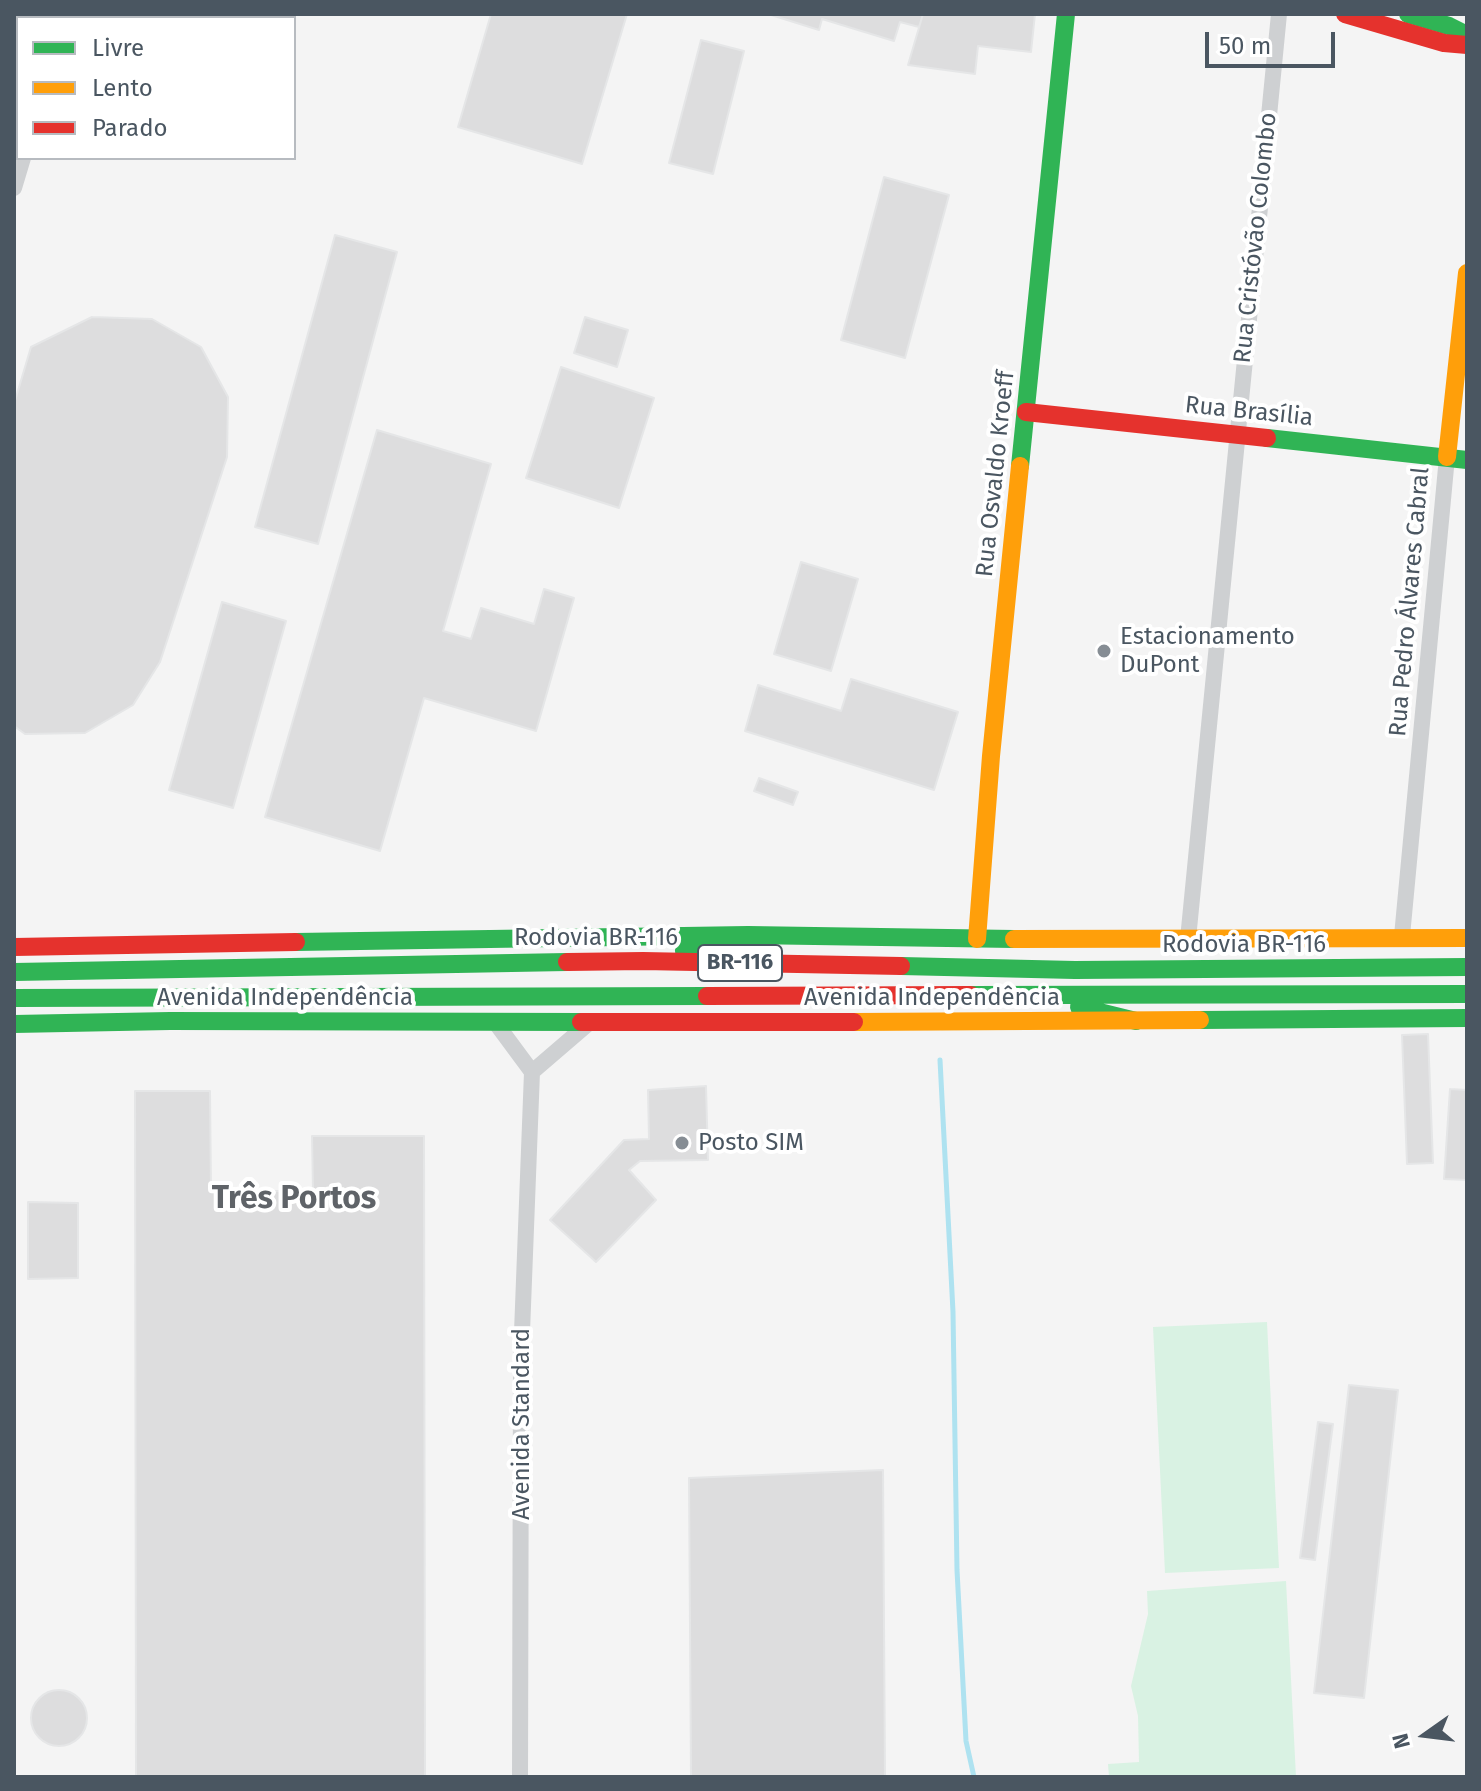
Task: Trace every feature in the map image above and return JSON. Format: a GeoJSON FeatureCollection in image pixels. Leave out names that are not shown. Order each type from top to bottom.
{"type":"FeatureCollection","features":[{"type":"Feature","properties":{"kind":"main road","name":"Rua Osvaldo Kroeff"},"geometry":{"type":"LineString","coordinates":[[977,939],[991,756],[1066,14]]}},
{"type":"Feature","properties":{"kind":"main road"},"geometry":{"type":"LineString","coordinates":[[1345,14],[1444,43],[1467,45]]}},
{"type":"Feature","properties":{"kind":"main road"},"geometry":{"type":"LineString","coordinates":[[1408,14],[1449,26],[1467,35]]}},
{"type":"Feature","properties":{"kind":"main road","name":"Rua Pedro Álvares Cabral"},"geometry":{"type":"LineString","coordinates":[[1447,457],[1467,273]]}},
{"type":"Feature","properties":{"kind":"main road","name":"Rua Brasília"},"geometry":{"type":"LineString","coordinates":[[1026,412],[1467,460]]}},
{"type":"Feature","properties":{"kind":"main road"},"geometry":{"type":"LineString","coordinates":[[643,961],[748,935]]}},
{"type":"Feature","properties":{"kind":"main road","name":"Rodovia BR-116"},"geometry":{"type":"LineString","coordinates":[[14,947],[748,935],[977,939],[1467,938]]}},
{"type":"Feature","properties":{"kind":"main road","name":"Rodovia BR-116"},"geometry":{"type":"LineString","coordinates":[[14,972],[643,961],[1075,970],[1467,967]]}},
{"type":"Feature","properties":{"kind":"main road","name":"Rodovia BR-116"},"geometry":{"type":"LineString","coordinates":[[14,998],[1467,994]]}},
{"type":"Feature","properties":{"kind":"main road"},"geometry":{"type":"LineString","coordinates":[[1034,996],[1136,1021]]}},
{"type":"Feature","properties":{"kind":"main road","name":"Avenida Independência"},"geometry":{"type":"LineString","coordinates":[[14,1024],[1467,1018]]}},
{"type":"Feature","properties":{"kind":"street","name":"Rua Cristóvão Colombo"},"geometry":{"type":"LineString","coordinates":[[1188,939],[1279,14]]}},
{"type":"Feature","properties":{"kind":"street"},"geometry":{"type":"LineString","coordinates":[[14,188],[22,160]]}},
{"type":"Feature","properties":{"kind":"street","name":"Rua Pedro Álvares Cabral"},"geometry":{"type":"LineString","coordinates":[[1402,936],[1447,457]]}},
{"type":"Feature","properties":{"kind":"street"},"geometry":{"type":"LineString","coordinates":[[495,1022],[532,1072],[589,1023]]}},
{"type":"Feature","properties":{"kind":"street","name":"Avenida Standard"},"geometry":{"type":"LineString","coordinates":[[520,1777],[521,1358],[532,1072]]}},
{"type":"Feature","properties":{"kind":"green space"},"geometry":{"type":"Polygon","coordinates":[[[1267,1322],[1279,1568],[1165,1573],[1153,1327],[1267,1322]]]}},
{"type":"Feature","properties":{"kind":"green space"},"geometry":{"type":"Polygon","coordinates":[[[1286,1581],[1296,1777],[1109,1777],[1108,1764],[1139,1762],[1138,1716],[1131,1686],[1148,1614],[1147,1591],[1286,1581]]]}},
{"type":"Feature","properties":{"kind":"building"},"geometry":{"type":"Polygon","coordinates":[[[491,14],[627,14],[582,164],[458,127],[491,14]]]}},
{"type":"Feature","properties":{"kind":"building"},"geometry":{"type":"Polygon","coordinates":[[[768,14],[923,14],[919,27],[900,22],[894,41],[822,19],[819,30],[768,14]]]}},
{"type":"Feature","properties":{"kind":"building"},"geometry":{"type":"Polygon","coordinates":[[[923,14],[1035,14],[1031,52],[978,46],[975,74],[908,65],[923,14]]]}},
{"type":"Feature","properties":{"kind":"building"},"geometry":{"type":"Polygon","coordinates":[[[701,40],[744,51],[713,174],[669,163],[701,40]]]}},
{"type":"Feature","properties":{"kind":"building"},"geometry":{"type":"Polygon","coordinates":[[[884,177],[949,195],[905,358],[841,340],[884,177]]]}},
{"type":"Feature","properties":{"kind":"building"},"geometry":{"type":"Polygon","coordinates":[[[335,235],[397,252],[318,544],[255,527],[335,235]]]}},
{"type":"Feature","properties":{"kind":"building"},"geometry":{"type":"Polygon","coordinates":[[[92,317],[152,319],[201,347],[228,397],[227,457],[160,662],[133,705],[85,733],[25,734],[14,726],[14,404],[31,347],[92,317]]]}},
{"type":"Feature","properties":{"kind":"building"},"geometry":{"type":"Polygon","coordinates":[[[585,317],[628,330],[617,367],[574,353],[585,317]]]}},
{"type":"Feature","properties":{"kind":"building"},"geometry":{"type":"Polygon","coordinates":[[[561,367],[654,398],[619,508],[526,478],[561,367]]]}},
{"type":"Feature","properties":{"kind":"building"},"geometry":{"type":"Polygon","coordinates":[[[377,430],[491,464],[443,631],[471,639],[481,608],[534,624],[544,589],[574,598],[536,731],[424,698],[380,851],[265,817],[377,430]]]}},
{"type":"Feature","properties":{"kind":"building"},"geometry":{"type":"Polygon","coordinates":[[[801,562],[858,579],[831,671],[774,654],[801,562]]]}},
{"type":"Feature","properties":{"kind":"building"},"geometry":{"type":"Polygon","coordinates":[[[222,602],[286,621],[233,808],[169,790],[222,602]]]}},
{"type":"Feature","properties":{"kind":"building"},"geometry":{"type":"Polygon","coordinates":[[[851,679],[958,712],[934,790],[745,731],[758,685],[841,711],[851,679]]]}},
{"type":"Feature","properties":{"kind":"building"},"geometry":{"type":"Polygon","coordinates":[[[759,778],[798,792],[793,805],[754,791],[759,778]]]}},
{"type":"Feature","properties":{"kind":"building"},"geometry":{"type":"Polygon","coordinates":[[[1428,1034],[1433,1163],[1407,1164],[1402,1035],[1428,1034]]]}},
{"type":"Feature","properties":{"kind":"building"},"geometry":{"type":"Polygon","coordinates":[[[706,1086],[708,1160],[640,1161],[629,1170],[656,1200],[596,1262],[550,1220],[624,1140],[649,1139],[648,1090],[706,1086]]]}},
{"type":"Feature","properties":{"kind":"building"},"geometry":{"type":"Polygon","coordinates":[[[1450,1089],[1467,1090],[1467,1180],[1444,1179],[1450,1089]]]}},
{"type":"Feature","properties":{"kind":"building"},"geometry":{"type":"Polygon","coordinates":[[[135,1091],[210,1091],[211,1191],[313,1191],[312,1136],[424,1136],[425,1777],[136,1777],[135,1091]]]}},
{"type":"Feature","properties":{"kind":"building"},"geometry":{"type":"Polygon","coordinates":[[[28,1202],[78,1203],[78,1278],[28,1279],[28,1202]]]}},
{"type":"Feature","properties":{"kind":"building"},"geometry":{"type":"Polygon","coordinates":[[[1349,1385],[1398,1390],[1364,1698],[1314,1693],[1349,1385]]]}},
{"type":"Feature","properties":{"kind":"building"},"geometry":{"type":"Polygon","coordinates":[[[1318,1422],[1333,1424],[1315,1560],[1300,1558],[1318,1422]]]}},
{"type":"Feature","properties":{"kind":"building"},"geometry":{"type":"Polygon","coordinates":[[[883,1470],[885,1777],[691,1777],[689,1478],[883,1470]]]}},
{"type":"Feature","properties":{"kind":"building"},"geometry":{"type":"Polygon","coordinates":[[[59,1690],[79,1698],[87,1718],[79,1738],[59,1746],[39,1738],[31,1718],[39,1698],[59,1690]]]}},
{"type":"Feature","properties":{"kind":"waterway"},"geometry":{"type":"LineString","coordinates":[[940,1060],[953,1312],[957,1570],[966,1741],[974,1777]]}},
{"type":"Feature","properties":{"kind":"traffic: fast"},"geometry":{"type":"LineString","coordinates":[[1020,466],[1066,14]]}},
{"type":"Feature","properties":{"kind":"traffic: fast"},"geometry":{"type":"LineString","coordinates":[[1408,14],[1449,26],[1467,35]]}},
{"type":"Feature","properties":{"kind":"traffic: fast"},"geometry":{"type":"LineString","coordinates":[[1267,438],[1467,460]]}},
{"type":"Feature","properties":{"kind":"traffic: fast"},"geometry":{"type":"LineString","coordinates":[[296,942],[748,935],[1014,939]]}},
{"type":"Feature","properties":{"kind":"traffic: fast"},"geometry":{"type":"LineString","coordinates":[[684,951],[748,935]]}},
{"type":"Feature","properties":{"kind":"traffic: fast"},"geometry":{"type":"LineString","coordinates":[[14,972],[567,962]]}},
{"type":"Feature","properties":{"kind":"traffic: fast"},"geometry":{"type":"LineString","coordinates":[[901,966],[1075,970],[1467,967]]}},
{"type":"Feature","properties":{"kind":"traffic: fast"},"geometry":{"type":"LineString","coordinates":[[971,995],[1467,994]]}},
{"type":"Feature","properties":{"kind":"traffic: fast"},"geometry":{"type":"LineString","coordinates":[[14,998],[707,996]]}},
{"type":"Feature","properties":{"kind":"traffic: fast"},"geometry":{"type":"LineString","coordinates":[[1079,1007],[1136,1021]]}},
{"type":"Feature","properties":{"kind":"traffic: fast"},"geometry":{"type":"LineString","coordinates":[[1200,1020],[1467,1018]]}},
{"type":"Feature","properties":{"kind":"traffic: fast"},"geometry":{"type":"LineString","coordinates":[[14,1024],[170,1021],[581,1022]]}},
{"type":"Feature","properties":{"kind":"traffic: slow"},"geometry":{"type":"LineString","coordinates":[[1447,457],[1467,273]]}},
{"type":"Feature","properties":{"kind":"traffic: slow"},"geometry":{"type":"LineString","coordinates":[[977,939],[991,756],[1020,466]]}},
{"type":"Feature","properties":{"kind":"traffic: slow"},"geometry":{"type":"LineString","coordinates":[[1014,939],[1467,938]]}},
{"type":"Feature","properties":{"kind":"traffic: slow"},"geometry":{"type":"LineString","coordinates":[[854,1022],[1200,1020]]}},
{"type":"Feature","properties":{"kind":"traffic: jam"},"geometry":{"type":"LineString","coordinates":[[1345,14],[1444,43],[1467,45]]}},
{"type":"Feature","properties":{"kind":"traffic: jam"},"geometry":{"type":"LineString","coordinates":[[1026,412],[1267,438]]}},
{"type":"Feature","properties":{"kind":"traffic: jam"},"geometry":{"type":"LineString","coordinates":[[14,947],[296,942]]}},
{"type":"Feature","properties":{"kind":"traffic: jam"},"geometry":{"type":"LineString","coordinates":[[567,962],[901,966]]}},
{"type":"Feature","properties":{"kind":"traffic: jam"},"geometry":{"type":"LineString","coordinates":[[707,996],[971,995]]}},
{"type":"Feature","properties":{"kind":"traffic: jam"},"geometry":{"type":"LineString","coordinates":[[581,1022],[854,1022]]}},
{"type":"Feature","properties":{"kind":"place","name":"Estacionamento DuPont"},"geometry":{"type":"Point","coordinates":[1104,651]}},
{"type":"Feature","properties":{"kind":"place","name":"Posto SIM"},"geometry":{"type":"Point","coordinates":[682,1143]}},
{"type":"Feature","properties":{"kind":"district","name":"Três Portos"},"geometry":{"type":"Point","coordinates":[294,1199]}}]}
